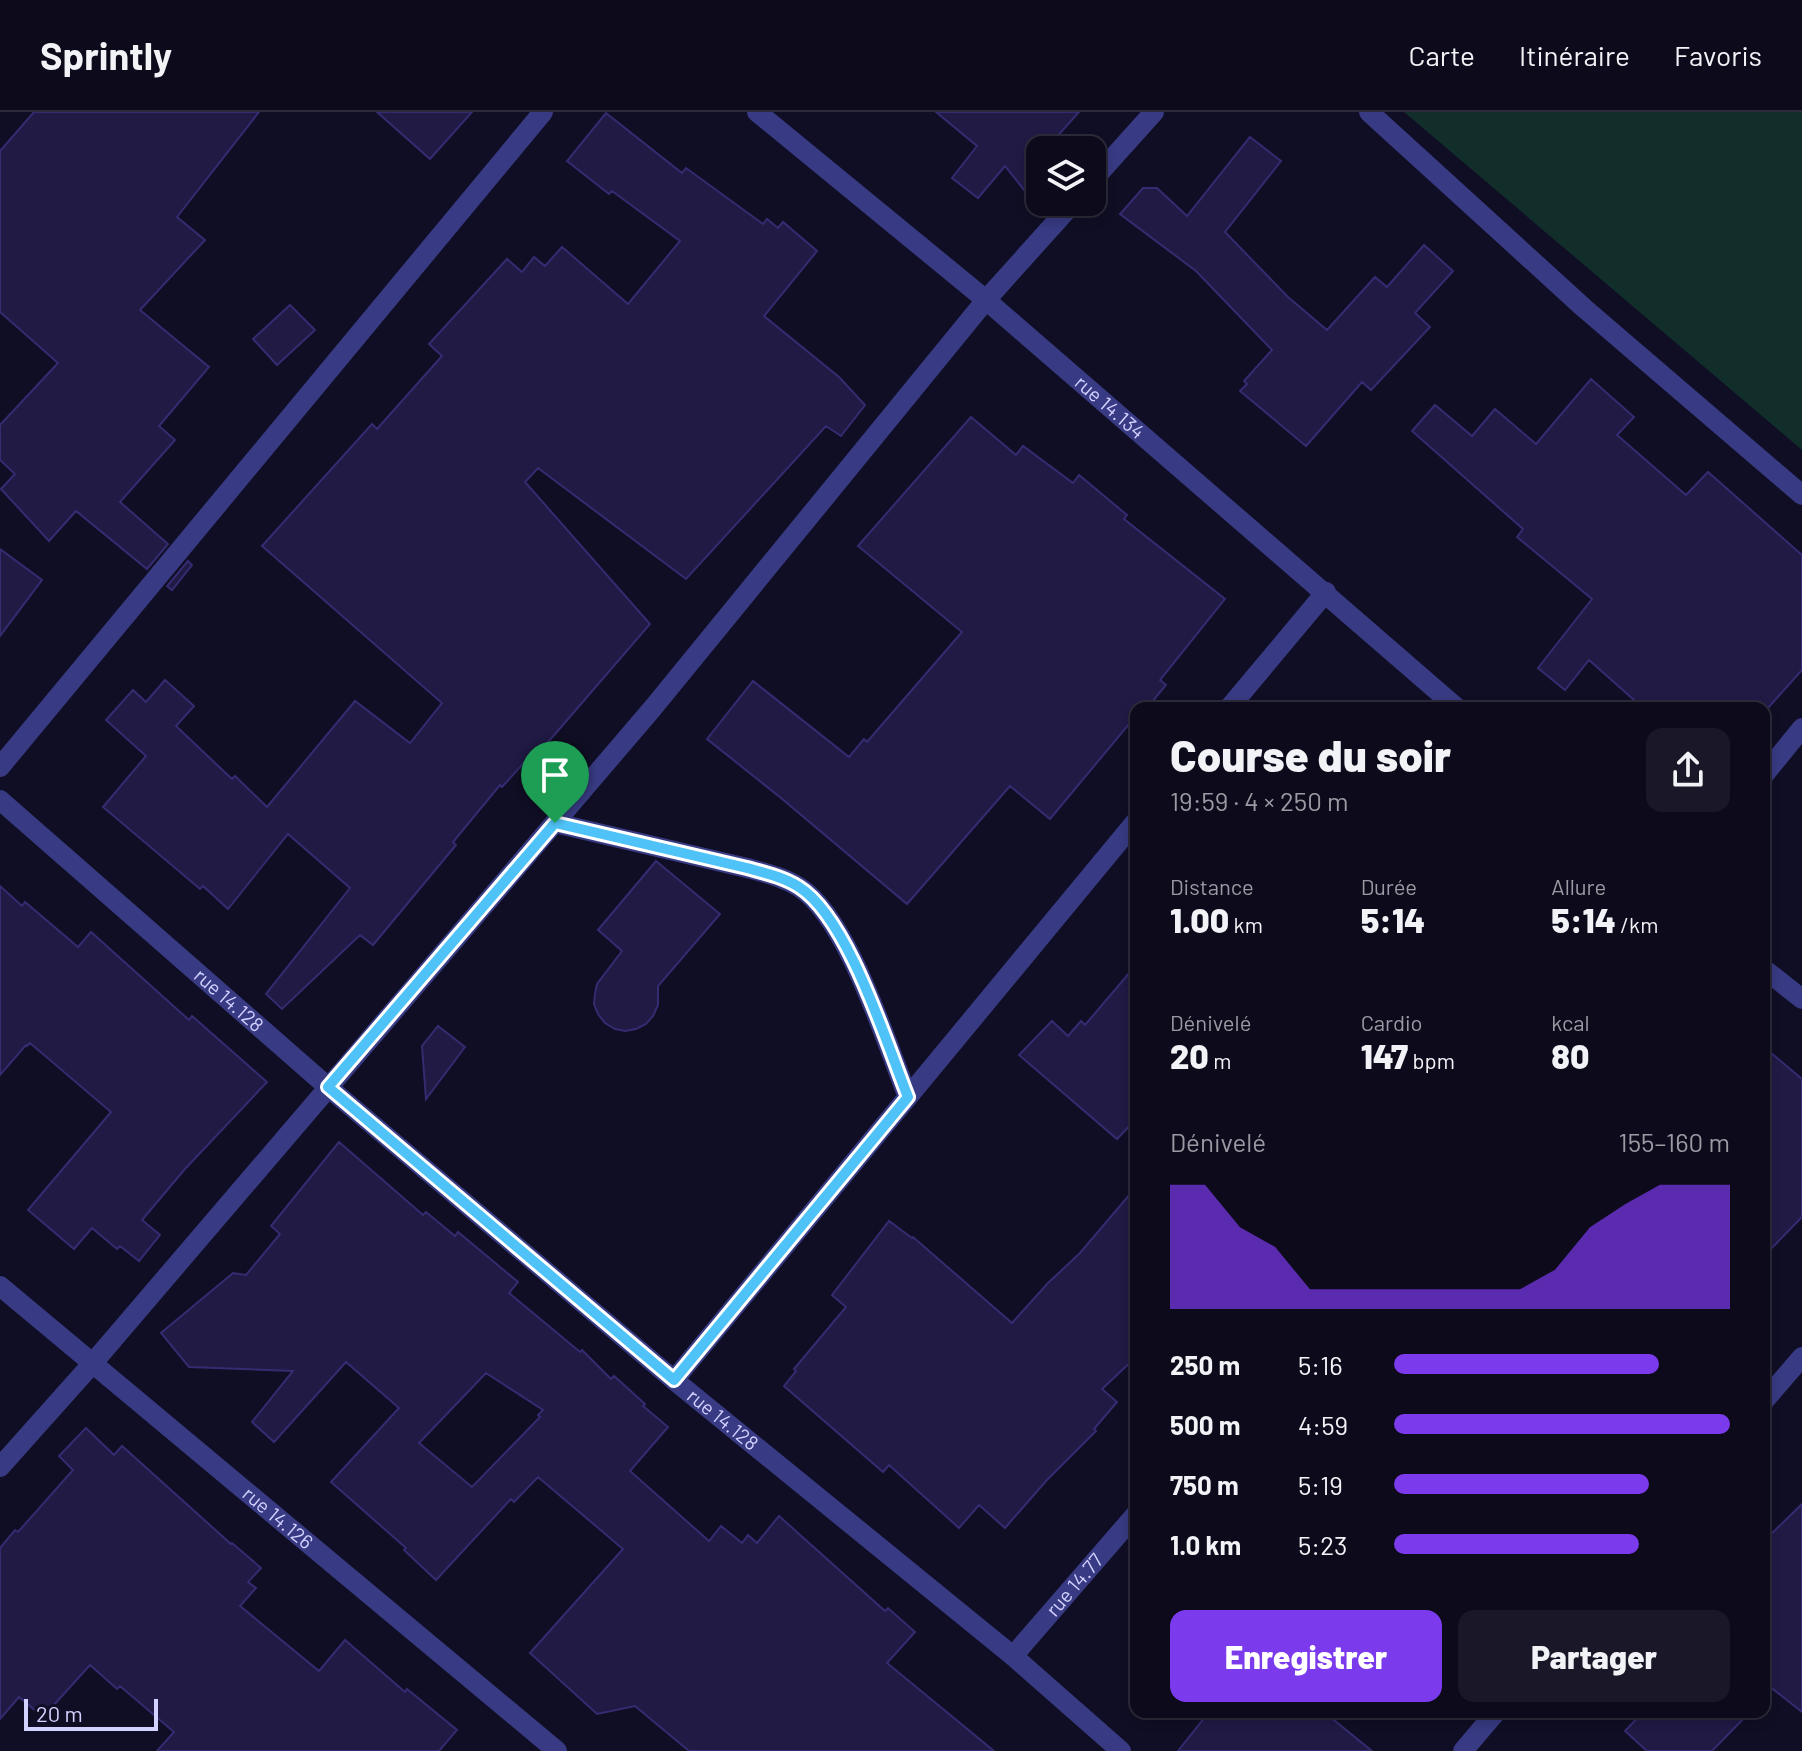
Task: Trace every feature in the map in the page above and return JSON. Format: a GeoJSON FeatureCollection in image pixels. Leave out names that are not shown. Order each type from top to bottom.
{"type":"FeatureCollection","features":[{"type":"Feature","properties":{"kind":"street"},"geometry":{"type":"LineString","coordinates":[[0,767],[543,112]]}},
{"type":"Feature","properties":{"kind":"street","name":"rue 14.134"},"geometry":{"type":"LineString","coordinates":[[757,112],[986,300],[1450,702]]}},
{"type":"Feature","properties":{"kind":"street"},"geometry":{"type":"LineString","coordinates":[[1106,165],[1154,112]]}},
{"type":"Feature","properties":{"kind":"street"},"geometry":{"type":"LineString","coordinates":[[1369,112],[1584,308],[1802,495]]}},
{"type":"Feature","properties":{"kind":"street"},"geometry":{"type":"LineString","coordinates":[[0,1467],[92,1364],[652,709],[986,300],[1061,216]]}},
{"type":"Feature","properties":{"kind":"street"},"geometry":{"type":"LineString","coordinates":[[1234,702],[1326,592]]}},
{"type":"Feature","properties":{"kind":"street"},"geometry":{"type":"LineString","coordinates":[[1770,768],[1802,728]]}},
{"type":"Feature","properties":{"kind":"street","name":"rue 14.128"},"geometry":{"type":"LineString","coordinates":[[0,800],[328,1087],[674,1380],[1013,1656],[1121,1751]]}},
{"type":"Feature","properties":{"kind":"street"},"geometry":{"type":"LineString","coordinates":[[555,823],[778,876],[800,887],[818,903],[856,964],[908,1097]]}},
{"type":"Feature","properties":{"kind":"street"},"geometry":{"type":"LineString","coordinates":[[674,1380],[1130,828]]}},
{"type":"Feature","properties":{"kind":"street"},"geometry":{"type":"LineString","coordinates":[[1770,974],[1802,999]]}},
{"type":"Feature","properties":{"kind":"street","name":"rue 14.126"},"geometry":{"type":"LineString","coordinates":[[0,1286],[557,1751]]}},
{"type":"Feature","properties":{"kind":"street"},"geometry":{"type":"LineString","coordinates":[[1770,1394],[1802,1357]]}},
{"type":"Feature","properties":{"kind":"street","name":"rue 14.77"},"geometry":{"type":"LineString","coordinates":[[1013,1656],[1130,1521]]}},
{"type":"Feature","properties":{"kind":"street"},"geometry":{"type":"LineString","coordinates":[[1463,1751],[1491,1718]]}},
{"type":"Feature","properties":{"kind":"green space"},"geometry":{"type":"Polygon","coordinates":[[[1404,112],[1802,112],[1802,450],[1404,112]]]}},
{"type":"Feature","properties":{"kind":"building"},"geometry":{"type":"Polygon","coordinates":[[[34,112],[259,112],[177,217],[205,240],[140,310],[209,367],[159,426],[175,440],[120,502],[168,544],[147,569],[76,511],[49,541],[1,489],[15,474],[0,460],[0,425],[58,363],[0,312],[0,151],[34,112]]]}},
{"type":"Feature","properties":{"kind":"building"},"geometry":{"type":"Polygon","coordinates":[[[377,112],[472,112],[430,159],[377,112]]]}},
{"type":"Feature","properties":{"kind":"building"},"geometry":{"type":"Polygon","coordinates":[[[936,112],[1079,112],[1058,136],[1026,136],[1026,192],[1005,166],[978,198],[952,178],[977,146],[936,112]]]}},
{"type":"Feature","properties":{"kind":"building"},"geometry":{"type":"Polygon","coordinates":[[[606,113],[682,173],[686,168],[763,224],[767,219],[778,228],[783,222],[817,251],[764,316],[839,377],[865,405],[841,436],[826,426],[686,579],[538,468],[525,482],[650,624],[543,748],[540,745],[502,787],[500,785],[453,842],[456,845],[373,945],[360,935],[282,1009],[266,994],[350,888],[288,834],[228,909],[103,807],[146,756],[106,720],[133,690],[146,702],[165,680],[194,706],[176,726],[267,807],[355,701],[410,743],[442,703],[262,546],[372,424],[377,429],[442,356],[429,344],[507,259],[522,272],[534,257],[545,266],[562,247],[628,304],[680,241],[612,191],[609,194],[567,161],[606,113]]]}},
{"type":"Feature","properties":{"kind":"building"},"geometry":{"type":"Polygon","coordinates":[[[1250,137],[1281,161],[1225,232],[1288,297],[1327,330],[1375,277],[1387,287],[1424,245],[1453,271],[1415,313],[1430,327],[1371,390],[1362,382],[1306,446],[1240,391],[1247,384],[1244,381],[1272,350],[1196,271],[1120,214],[1143,188],[1157,188],[1187,216],[1250,137]]]}},
{"type":"Feature","properties":{"kind":"building"},"geometry":{"type":"Polygon","coordinates":[[[290,305],[315,330],[277,365],[253,339],[290,305]]]}},
{"type":"Feature","properties":{"kind":"building"},"geometry":{"type":"Polygon","coordinates":[[[1591,379],[1634,417],[1617,435],[1686,495],[1708,472],[1802,555],[1802,670],[1770,706],[1770,702],[1636,702],[1589,660],[1565,690],[1538,668],[1592,599],[1517,537],[1523,529],[1412,431],[1435,405],[1472,436],[1495,409],[1536,444],[1591,379]]]}},
{"type":"Feature","properties":{"kind":"building"},"geometry":{"type":"Polygon","coordinates":[[[971,417],[1016,455],[1023,446],[1073,483],[1079,475],[1127,515],[1124,519],[1225,599],[1160,680],[1166,685],[1152,702],[1130,702],[1130,723],[1050,819],[1010,786],[907,904],[707,739],[753,681],[849,757],[864,739],[867,742],[962,632],[858,546],[971,417]]]}},
{"type":"Feature","properties":{"kind":"building"},"geometry":{"type":"Polygon","coordinates":[[[0,549],[42,580],[0,636],[0,549]]]}},
{"type":"Feature","properties":{"kind":"building"},"geometry":{"type":"Polygon","coordinates":[[[188,561],[192,565],[172,590],[167,586],[188,561]]]}},
{"type":"Feature","properties":{"kind":"building"},"geometry":{"type":"Polygon","coordinates":[[[656,861],[720,914],[658,986],[658,1005],[646,1024],[625,1031],[615,1029],[605,1023],[594,1004],[597,984],[622,951],[598,930],[656,861]]]}},
{"type":"Feature","properties":{"kind":"building"},"geometry":{"type":"Polygon","coordinates":[[[0,886],[22,906],[25,902],[78,947],[91,932],[189,1020],[192,1016],[267,1082],[142,1220],[160,1235],[139,1261],[120,1246],[117,1249],[92,1228],[74,1249],[28,1210],[111,1112],[30,1043],[0,1075],[0,886]]]}},
{"type":"Feature","properties":{"kind":"building"},"geometry":{"type":"Polygon","coordinates":[[[1130,972],[1130,1125],[1117,1139],[1019,1055],[1052,1021],[1068,1036],[1081,1021],[1085,1025],[1130,972]]]}},
{"type":"Feature","properties":{"kind":"building"},"geometry":{"type":"Polygon","coordinates":[[[438,1026],[465,1047],[426,1099],[422,1046],[438,1026]]]}},
{"type":"Feature","properties":{"kind":"building"},"geometry":{"type":"Polygon","coordinates":[[[1770,1052],[1802,1079],[1802,1217],[1770,1250],[1770,1052]]]}},
{"type":"Feature","properties":{"kind":"building"},"geometry":{"type":"Polygon","coordinates":[[[339,1142],[423,1215],[426,1212],[455,1236],[458,1232],[518,1282],[509,1293],[580,1352],[582,1350],[611,1379],[614,1376],[668,1427],[630,1471],[709,1541],[721,1526],[742,1543],[748,1535],[757,1543],[779,1516],[885,1611],[888,1608],[915,1632],[887,1663],[994,1751],[689,1751],[635,1706],[597,1714],[530,1653],[623,1549],[538,1477],[514,1502],[511,1499],[436,1580],[404,1550],[406,1548],[331,1482],[399,1408],[346,1362],[274,1442],[252,1422],[293,1371],[189,1367],[161,1333],[233,1273],[246,1275],[280,1234],[271,1226],[339,1142]],[[486,1373],[419,1443],[472,1487],[540,1417],[538,1415],[543,1410],[486,1373]]]}},
{"type":"Feature","properties":{"kind":"building"},"geometry":{"type":"Polygon","coordinates":[[[1130,1194],[1130,1363],[1102,1389],[1117,1402],[1094,1429],[1096,1431],[1005,1528],[979,1505],[959,1528],[889,1465],[883,1472],[784,1386],[796,1371],[794,1369],[846,1307],[832,1295],[889,1221],[913,1237],[1012,1323],[1080,1253],[1130,1194]]]}},
{"type":"Feature","properties":{"kind":"building"},"geometry":{"type":"Polygon","coordinates":[[[86,1428],[114,1455],[122,1446],[261,1568],[248,1582],[256,1588],[240,1606],[319,1671],[345,1640],[405,1692],[407,1689],[457,1730],[439,1751],[157,1751],[174,1732],[90,1665],[43,1717],[19,1697],[0,1719],[0,1548],[73,1470],[59,1456],[86,1428]]]}},
{"type":"Feature","properties":{"kind":"building"},"geometry":{"type":"Polygon","coordinates":[[[1802,1504],[1802,1712],[1770,1687],[1770,1535],[1802,1504]]]}},
{"type":"Feature","properties":{"kind":"building"},"geometry":{"type":"Polygon","coordinates":[[[1204,1718],[1331,1718],[1372,1751],[1178,1751],[1204,1718]]]}},
{"type":"Feature","properties":{"kind":"building"},"geometry":{"type":"Polygon","coordinates":[[[1637,1718],[1744,1718],[1712,1751],[1647,1751],[1625,1731],[1637,1718]]]}},
{"type":"Feature","properties":{"kind":"route"},"geometry":{"type":"LineString","coordinates":[[555,823],[778,876],[800,887],[818,903],[856,964],[908,1097],[674,1380],[328,1087],[555,823]]}}]}
